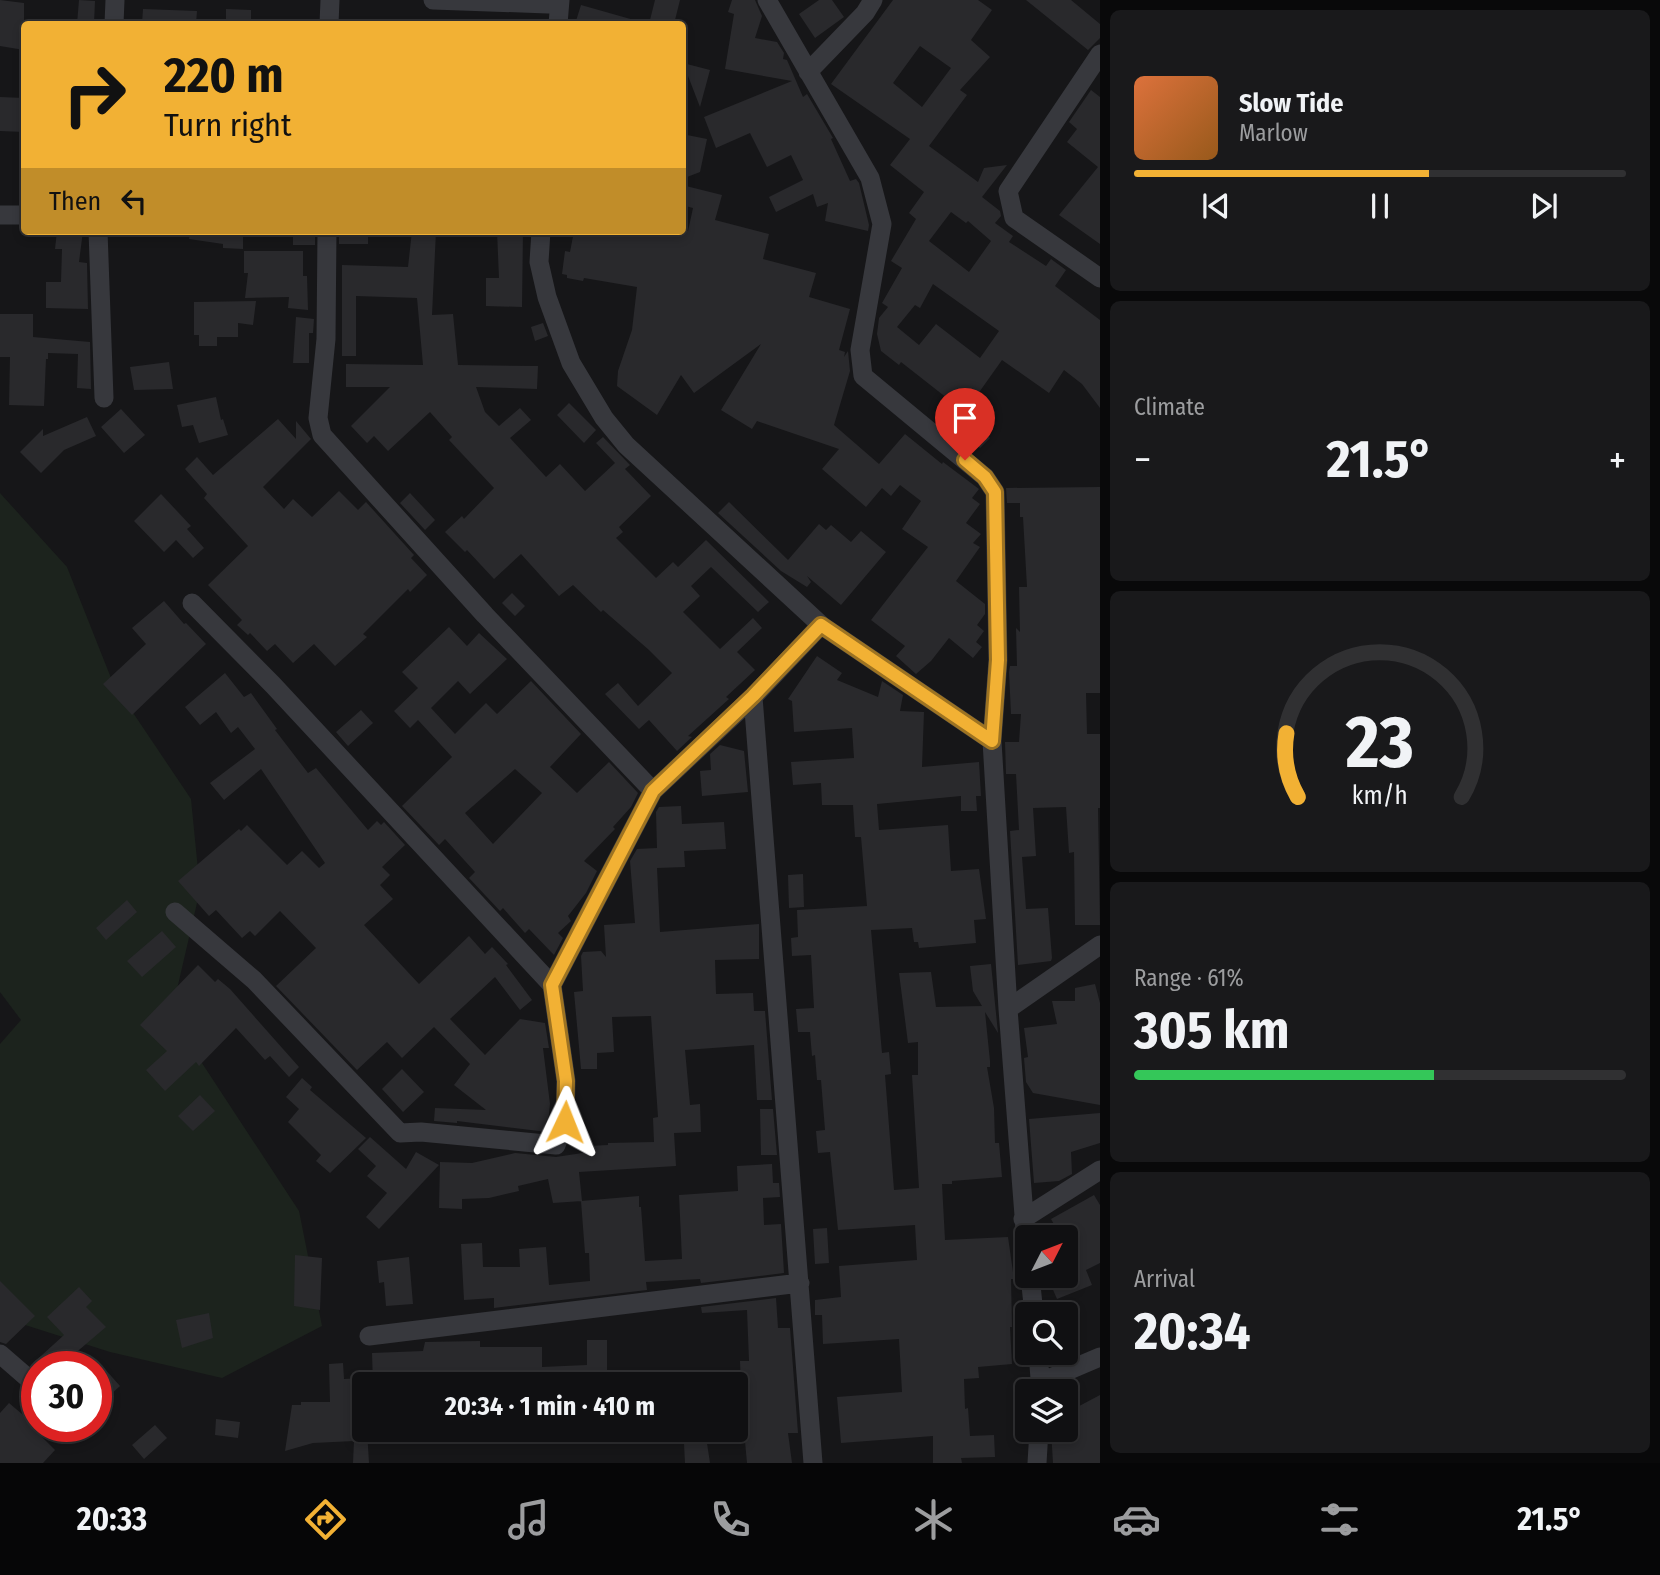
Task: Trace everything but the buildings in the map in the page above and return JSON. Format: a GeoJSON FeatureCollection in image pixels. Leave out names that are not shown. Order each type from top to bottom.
{"type":"FeatureCollection","features":[{"type":"Feature","properties":{"kind":"street"},"geometry":{"type":"LineString","coordinates":[[114,21],[115,0]]}},
{"type":"Feature","properties":{"kind":"street"},"geometry":{"type":"LineString","coordinates":[[330,0],[330,21]]}},
{"type":"Feature","properties":{"kind":"street"},"geometry":{"type":"LineString","coordinates":[[433,0],[548,4],[560,0],[558,21]]}},
{"type":"Feature","properties":{"kind":"street"},"geometry":{"type":"LineString","coordinates":[[767,0],[870,178],[882,224],[860,350],[863,376],[985,477],[995,492],[998,660],[992,741],[1024,1225]]}},
{"type":"Feature","properties":{"kind":"street"},"geometry":{"type":"LineString","coordinates":[[808,72],[866,4]]}},
{"type":"Feature","properties":{"kind":"street"},"geometry":{"type":"LineString","coordinates":[[1100,54],[1008,191],[1014,218],[1100,278]]}},
{"type":"Feature","properties":{"kind":"street"},"geometry":{"type":"LineString","coordinates":[[0,215],[21,215]]}},
{"type":"Feature","properties":{"kind":"street"},"geometry":{"type":"LineString","coordinates":[[97,235],[104,398]]}},
{"type":"Feature","properties":{"kind":"street"},"geometry":{"type":"LineString","coordinates":[[327,235],[326,339],[318,418],[322,435],[485,615],[653,791]]}},
{"type":"Feature","properties":{"kind":"street"},"geometry":{"type":"LineString","coordinates":[[541,235],[538,262],[547,297],[571,363],[604,418],[626,444],[821,625],[992,741]]}},
{"type":"Feature","properties":{"kind":"street"},"geometry":{"type":"LineString","coordinates":[[175,912],[254,980],[400,1133],[421,1132],[556,1144],[565,1122],[566,1081],[552,985],[273,685],[192,603]]}},
{"type":"Feature","properties":{"kind":"street"},"geometry":{"type":"LineString","coordinates":[[552,985],[653,791],[753,696],[821,625]]}},
{"type":"Feature","properties":{"kind":"street"},"geometry":{"type":"LineString","coordinates":[[753,696],[813,1463]]}},
{"type":"Feature","properties":{"kind":"street"},"geometry":{"type":"LineString","coordinates":[[1008,1009],[1100,945]]}},
{"type":"Feature","properties":{"kind":"street"},"geometry":{"type":"LineString","coordinates":[[1023,1219],[1100,1170]]}},
{"type":"Feature","properties":{"kind":"street"},"geometry":{"type":"LineString","coordinates":[[369,1336],[800,1283]]}},
{"type":"Feature","properties":{"kind":"street"},"geometry":{"type":"LineString","coordinates":[[0,1354],[21,1372]]}},
{"type":"Feature","properties":{"kind":"street"},"geometry":{"type":"LineString","coordinates":[[1057,1379],[1100,1357]]}},
{"type":"Feature","properties":{"kind":"street"},"geometry":{"type":"LineString","coordinates":[[1037,1463],[1038,1442]]}},
{"type":"Feature","properties":{"kind":"shaded area"},"geometry":{"type":"Polygon","coordinates":[[[0,493],[67,567],[113,683],[191,799],[200,890],[166,1037],[200,1060],[299,1211],[322,1326],[222,1378],[112,1352],[0,1317],[0,1044],[21,1020],[0,992],[0,493]]]}},
{"type":"Feature","properties":{"kind":"route"},"geometry":{"type":"LineString","coordinates":[[565,1122],[566,1081],[552,985],[653,791],[753,696],[821,625],[992,741],[998,660],[995,492],[985,477],[965,460]]}}]}
